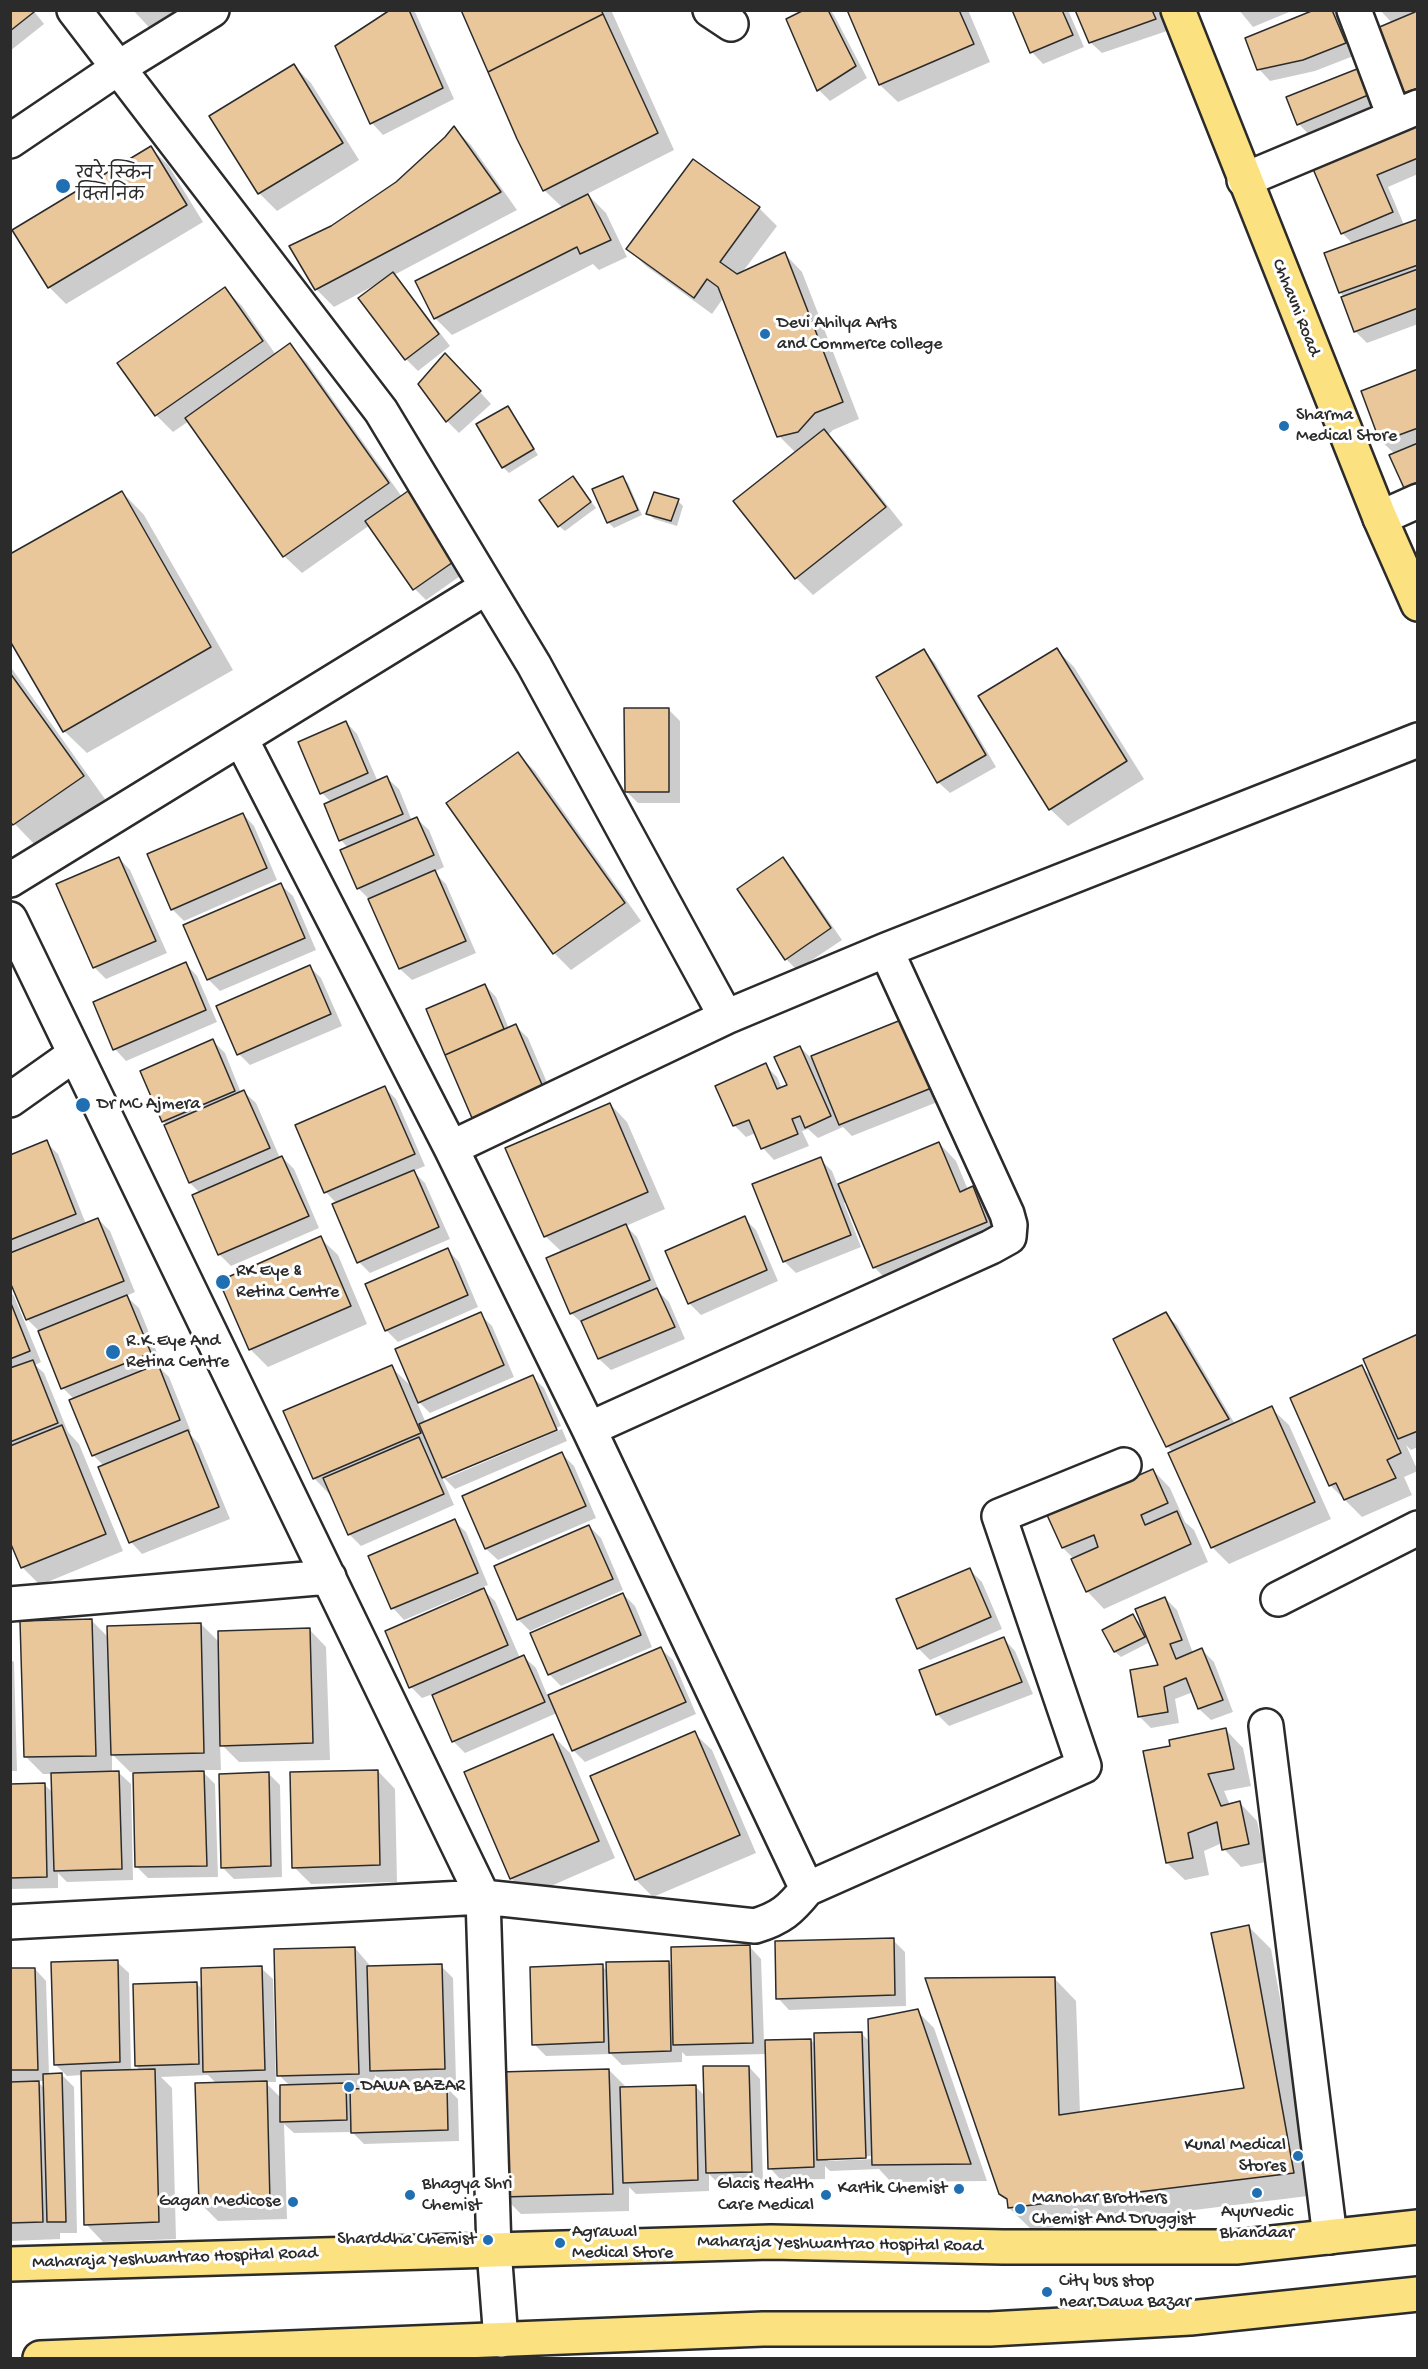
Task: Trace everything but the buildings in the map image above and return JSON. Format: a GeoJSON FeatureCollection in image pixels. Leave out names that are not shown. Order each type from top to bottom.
{"type":"FeatureCollection","features":[{"type":"Feature","properties":{"kind":"main road","name":"Chhavni Road"},"geometry":{"type":"LineString","coordinates":[[1178,10],[1380,518],[1418,604]]}},
{"type":"Feature","properties":{"kind":"main road","name":"Maharaja Yeshwantrao Hospital Road"},"geometry":{"type":"LineString","coordinates":[[10,2264],[771,2242],[1003,2247],[1236,2247],[1418,2227]]}},
{"type":"Feature","properties":{"kind":"main road"},"geometry":{"type":"LineString","coordinates":[[40,2358],[243,2354],[763,2329],[990,2330],[1190,2318],[1418,2294]]}},
{"type":"Feature","properties":{"kind":"street"},"geometry":{"type":"LineString","coordinates":[[74,10],[381,411],[540,676],[726,1017]]}},
{"type":"Feature","properties":{"kind":"street"},"geometry":{"type":"LineString","coordinates":[[10,141],[212,10]]}},
{"type":"Feature","properties":{"kind":"street"},"geometry":{"type":"LineString","coordinates":[[1244,180],[1406,111],[1354,10]]}},
{"type":"Feature","properties":{"kind":"street"},"geometry":{"type":"LineString","coordinates":[[1380,518],[1418,501]]}},
{"type":"Feature","properties":{"kind":"street"},"geometry":{"type":"LineString","coordinates":[[10,880],[487,587]]}},
{"type":"Feature","properties":{"kind":"street"},"geometry":{"type":"LineString","coordinates":[[241,739],[451,1148],[589,1429],[807,1889]]}},
{"type":"Feature","properties":{"kind":"street"},"geometry":{"type":"LineString","coordinates":[[451,1148],[726,1017],[886,950],[1418,740]]}},
{"type":"Feature","properties":{"kind":"street"},"geometry":{"type":"LineString","coordinates":[[10,919],[483,1897],[494,2250],[501,2340]]}},
{"type":"Feature","properties":{"kind":"street"},"geometry":{"type":"LineString","coordinates":[[589,1429],[981,1252],[1009,1237],[1010,1225],[1007,1214],[886,950]]}},
{"type":"Feature","properties":{"kind":"street"},"geometry":{"type":"LineString","coordinates":[[10,1100],[75,1054]]}},
{"type":"Feature","properties":{"kind":"street"},"geometry":{"type":"LineString","coordinates":[[10,1922],[483,1897],[755,1926],[776,1920],[793,1907],[807,1889],[1084,1766],[999,1516],[1124,1465]]}},
{"type":"Feature","properties":{"kind":"street"},"geometry":{"type":"LineString","coordinates":[[1278,1599],[1418,1528]]}},
{"type":"Feature","properties":{"kind":"street"},"geometry":{"type":"LineString","coordinates":[[10,1604],[329,1577]]}},
{"type":"Feature","properties":{"kind":"street"},"geometry":{"type":"LineString","coordinates":[[1266,1726],[1330,2237]]}},
{"type":"Feature","properties":{"kind":"place","name":"खरे स्किन क्लिनिक"},"geometry":{"type":"Point","coordinates":[63,186]}},
{"type":"Feature","properties":{"kind":"place","name":"Devi Ahilya Arts and Commerce college"},"geometry":{"type":"Point","coordinates":[765,334]}},
{"type":"Feature","properties":{"kind":"place","name":"Sharma Medical Store"},"geometry":{"type":"Point","coordinates":[1284,426]}},
{"type":"Feature","properties":{"kind":"place","name":"Dr MC Ajmera"},"geometry":{"type":"Point","coordinates":[83,1105]}},
{"type":"Feature","properties":{"kind":"place","name":"RK Eye & Retina Centre"},"geometry":{"type":"Point","coordinates":[223,1282]}},
{"type":"Feature","properties":{"kind":"place","name":"R.K.Eye And Retina Centre"},"geometry":{"type":"Point","coordinates":[113,1352]}},
{"type":"Feature","properties":{"kind":"place","name":"DAWA BAZAR"},"geometry":{"type":"Point","coordinates":[349,2087]}},
{"type":"Feature","properties":{"kind":"place","name":"Kunal Medical Stores"},"geometry":{"type":"Point","coordinates":[1298,2156]}},
{"type":"Feature","properties":{"kind":"place","name":"Kartik Chemist"},"geometry":{"type":"Point","coordinates":[959,2189]}},
{"type":"Feature","properties":{"kind":"place","name":"Ayurvedic Bhandaar"},"geometry":{"type":"Point","coordinates":[1257,2193]}},
{"type":"Feature","properties":{"kind":"place","name":"Bhagya Shri Chemist"},"geometry":{"type":"Point","coordinates":[410,2195]}},
{"type":"Feature","properties":{"kind":"place","name":"Glacis Health Care Medical"},"geometry":{"type":"Point","coordinates":[826,2195]}},
{"type":"Feature","properties":{"kind":"place","name":"Gagan Medicose"},"geometry":{"type":"Point","coordinates":[293,2202]}},
{"type":"Feature","properties":{"kind":"place","name":"Manohar Brothers Chemist And Druggist"},"geometry":{"type":"Point","coordinates":[1020,2209]}},
{"type":"Feature","properties":{"kind":"place","name":"Sharddha Chemist"},"geometry":{"type":"Point","coordinates":[488,2240]}},
{"type":"Feature","properties":{"kind":"place","name":"Agrawal Medical Store"},"geometry":{"type":"Point","coordinates":[560,2243]}},
{"type":"Feature","properties":{"kind":"place","name":"City bus stop near Dawa Bazar"},"geometry":{"type":"Point","coordinates":[1047,2292]}}]}
